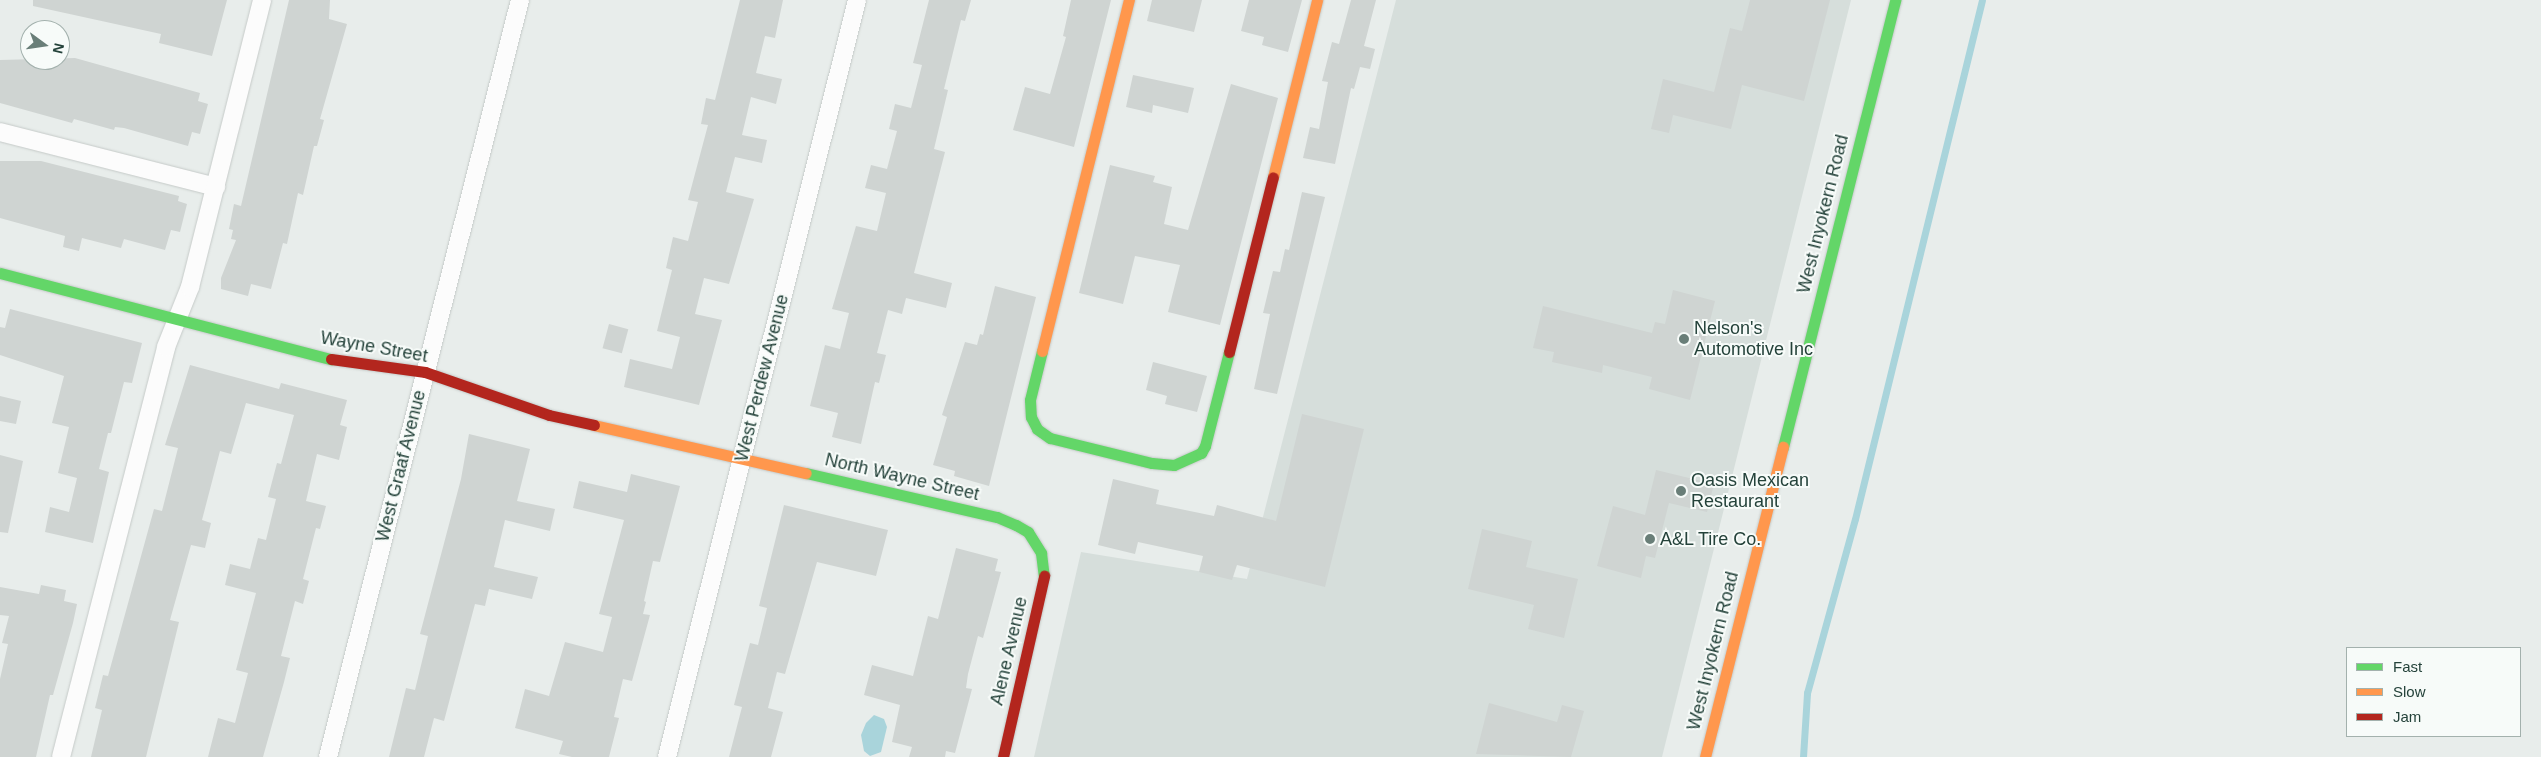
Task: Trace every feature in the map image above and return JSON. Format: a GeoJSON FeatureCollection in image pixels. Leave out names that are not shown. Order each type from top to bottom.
{"type":"FeatureCollection","features":[{"type":"Feature","properties":{"kind":"street"},"geometry":{"type":"LineString","coordinates":[[61,757],[166,347],[190,287],[262,0]]}},
{"type":"Feature","properties":{"kind":"street","name":"West Graaf Avenue"},"geometry":{"type":"LineString","coordinates":[[328,757],[520,0]]}},
{"type":"Feature","properties":{"kind":"street","name":"West Perdew Avenue"},"geometry":{"type":"LineString","coordinates":[[667,757],[857,0]]}},
{"type":"Feature","properties":{"kind":"street"},"geometry":{"type":"LineString","coordinates":[[1129,0],[1030,400],[1030,417],[1037,429],[1050,438],[1152,463],[1174,465],[1201,453],[1205,446],[1316,0]]}},
{"type":"Feature","properties":{"kind":"street","name":"West Inyokern Road"},"geometry":{"type":"LineString","coordinates":[[1705,757],[1895,0]]}},
{"type":"Feature","properties":{"kind":"street"},"geometry":{"type":"LineString","coordinates":[[0,132],[216,187]]}},
{"type":"Feature","properties":{"kind":"street","name":"Wayne Street"},"geometry":{"type":"LineString","coordinates":[[0,273],[335,360],[425,372],[549,415],[742,458]]}},
{"type":"Feature","properties":{"kind":"street","name":"North Wayne Street"},"geometry":{"type":"LineString","coordinates":[[742,458],[997,517],[1028,532],[1041,553]]}},
{"type":"Feature","properties":{"kind":"street","name":"Alene Avenue"},"geometry":{"type":"LineString","coordinates":[[1003,757],[1044,580],[1041,553]]}},
{"type":"Feature","properties":{"kind":"shaded area"},"geometry":{"type":"Polygon","coordinates":[[[1396,0],[1851,0],[1662,757],[1034,757],[1081,552],[1247,579],[1396,0]]]}},
{"type":"Feature","properties":{"kind":"water"},"geometry":{"type":"Polygon","coordinates":[[[874,715],[884,719],[887,727],[881,752],[870,756],[864,751],[861,735],[866,723],[874,715]]]}},
{"type":"Feature","properties":{"kind":"building"},"geometry":{"type":"Polygon","coordinates":[[[33,0],[227,0],[212,56],[159,43],[161,34],[33,6],[33,0]]]}},
{"type":"Feature","properties":{"kind":"building"},"geometry":{"type":"Polygon","coordinates":[[[289,0],[330,0],[329,19],[347,24],[320,119],[324,120],[317,146],[314,146],[303,195],[298,193],[287,244],[283,243],[271,289],[251,284],[248,296],[221,289],[221,278],[236,240],[231,239],[233,230],[229,229],[234,204],[241,206],[289,0]]]}},
{"type":"Feature","properties":{"kind":"building"},"geometry":{"type":"Polygon","coordinates":[[[740,0],[783,0],[775,38],[765,36],[756,73],[782,79],[776,104],[751,97],[742,135],[767,140],[762,163],[735,157],[726,192],[754,199],[729,284],[704,278],[695,314],[722,320],[699,405],[624,387],[630,359],[672,369],[680,337],[657,331],[672,270],[666,268],[673,237],[688,241],[698,202],[688,200],[708,125],[701,124],[706,98],[715,100],[740,0]]]}},
{"type":"Feature","properties":{"kind":"building"},"geometry":{"type":"Polygon","coordinates":[[[929,0],[971,0],[965,21],[961,20],[944,89],[948,90],[934,149],[945,152],[914,273],[952,283],[946,308],[906,298],[902,314],[888,310],[877,353],[886,355],[879,383],[875,382],[861,444],[832,437],[838,413],[810,406],[825,345],[840,349],[849,313],[832,309],[856,226],[877,231],[886,193],[865,188],[871,165],[887,169],[897,131],[889,129],[895,104],[911,108],[922,65],[913,63],[929,0]]]}},
{"type":"Feature","properties":{"kind":"building"},"geometry":{"type":"Polygon","coordinates":[[[1071,0],[1111,0],[1074,147],[1013,130],[1025,87],[1050,94],[1066,37],[1063,36],[1071,0]]]}},
{"type":"Feature","properties":{"kind":"building"},"geometry":{"type":"Polygon","coordinates":[[[1152,0],[1202,0],[1194,32],[1147,21],[1152,0]]]}},
{"type":"Feature","properties":{"kind":"building"},"geometry":{"type":"Polygon","coordinates":[[[1249,0],[1302,0],[1288,52],[1262,45],[1264,37],[1241,31],[1249,0]]]}},
{"type":"Feature","properties":{"kind":"building"},"geometry":{"type":"Polygon","coordinates":[[[1351,0],[1376,0],[1364,46],[1375,49],[1370,69],[1360,67],[1354,89],[1351,88],[1335,164],[1303,158],[1310,127],[1319,129],[1328,82],[1322,81],[1332,42],[1339,44],[1351,0]]]}},
{"type":"Feature","properties":{"kind":"building"},"geometry":{"type":"Polygon","coordinates":[[[1750,0],[1830,0],[1804,101],[1742,85],[1731,129],[1673,115],[1669,133],[1651,129],[1663,79],[1714,92],[1730,28],[1742,31],[1750,0]]]}},
{"type":"Feature","properties":{"kind":"building"},"geometry":{"type":"Polygon","coordinates":[[[70,58],[200,93],[198,101],[208,104],[200,134],[192,132],[188,146],[124,128],[115,127],[114,130],[74,119],[72,123],[0,103],[0,60],[20,59],[20,70],[70,70],[70,58]]]}},
{"type":"Feature","properties":{"kind":"building"},"geometry":{"type":"Polygon","coordinates":[[[1133,75],[1194,88],[1188,113],[1153,105],[1152,113],[1126,107],[1133,75]]]}},
{"type":"Feature","properties":{"kind":"building"},"geometry":{"type":"Polygon","coordinates":[[[1231,84],[1278,98],[1220,325],[1168,312],[1180,265],[1135,256],[1123,304],[1079,293],[1110,165],[1155,176],[1153,182],[1172,187],[1164,224],[1188,230],[1231,84]]]}},
{"type":"Feature","properties":{"kind":"building"},"geometry":{"type":"Polygon","coordinates":[[[0,161],[41,161],[179,196],[178,201],[187,204],[180,232],[171,230],[165,250],[124,239],[121,248],[82,238],[79,251],[63,247],[65,236],[0,218],[0,161]]]}},
{"type":"Feature","properties":{"kind":"building"},"geometry":{"type":"Polygon","coordinates":[[[1302,192],[1325,197],[1277,394],[1254,389],[1270,314],[1263,313],[1273,271],[1280,272],[1285,249],[1289,250],[1302,192]]]}},
{"type":"Feature","properties":{"kind":"building"},"geometry":{"type":"Polygon","coordinates":[[[995,286],[1036,297],[989,486],[954,476],[955,471],[933,465],[947,417],[942,415],[965,342],[977,345],[980,334],[983,335],[995,286]]]}},
{"type":"Feature","properties":{"kind":"building"},"geometry":{"type":"Polygon","coordinates":[[[1673,290],[1715,301],[1690,400],[1649,389],[1652,377],[1603,365],[1602,373],[1552,362],[1554,352],[1533,348],[1543,306],[1652,333],[1655,322],[1665,324],[1673,290]]]}},
{"type":"Feature","properties":{"kind":"building"},"geometry":{"type":"Polygon","coordinates":[[[10,309],[142,343],[132,383],[124,382],[111,433],[108,433],[99,469],[109,472],[93,543],[45,532],[50,507],[69,512],[77,478],[58,473],[69,427],[52,423],[64,376],[0,355],[0,327],[5,328],[10,309]]]}},
{"type":"Feature","properties":{"kind":"building"},"geometry":{"type":"Polygon","coordinates":[[[609,324],[628,329],[622,353],[603,348],[609,324]]]}},
{"type":"Feature","properties":{"kind":"building"},"geometry":{"type":"Polygon","coordinates":[[[1153,362],[1207,376],[1197,412],[1165,404],[1167,396],[1146,390],[1153,362]]]}},
{"type":"Feature","properties":{"kind":"building"},"geometry":{"type":"Polygon","coordinates":[[[190,365],[279,389],[281,383],[347,400],[340,425],[347,427],[339,460],[317,454],[306,501],[326,506],[320,529],[316,528],[303,579],[309,581],[303,604],[295,601],[281,656],[290,658],[284,682],[263,757],[208,757],[218,718],[235,723],[248,673],[236,670],[256,593],[225,585],[230,564],[250,569],[258,538],[266,540],[276,499],[268,497],[277,463],[281,464],[294,415],[246,403],[231,454],[220,451],[202,520],[211,523],[205,548],[191,545],[170,620],[179,622],[146,757],[91,757],[102,710],[95,708],[103,675],[108,676],[154,509],[162,511],[178,448],[165,445],[190,365]]]}},
{"type":"Feature","properties":{"kind":"building"},"geometry":{"type":"Polygon","coordinates":[[[0,396],[21,401],[16,424],[0,421],[0,396]]]}},
{"type":"Feature","properties":{"kind":"building"},"geometry":{"type":"Polygon","coordinates":[[[1302,414],[1364,429],[1325,587],[1237,565],[1232,580],[1199,572],[1203,556],[1138,542],[1135,554],[1098,545],[1113,479],[1159,490],[1156,504],[1214,516],[1217,505],[1276,521],[1302,414]]]}},
{"type":"Feature","properties":{"kind":"building"},"geometry":{"type":"Polygon","coordinates":[[[469,434],[530,449],[517,501],[555,509],[550,531],[505,520],[494,567],[538,577],[532,599],[489,589],[485,606],[475,604],[444,721],[434,718],[424,757],[389,757],[406,688],[415,690],[428,636],[420,634],[461,479],[469,434]]]}},
{"type":"Feature","properties":{"kind":"building"},"geometry":{"type":"Polygon","coordinates":[[[0,455],[23,461],[8,533],[0,532],[0,455]]]}},
{"type":"Feature","properties":{"kind":"building"},"geometry":{"type":"Polygon","coordinates":[[[1656,470],[1714,484],[1707,512],[1669,503],[1655,558],[1646,556],[1641,578],[1597,566],[1613,506],[1645,515],[1656,470]]]}},
{"type":"Feature","properties":{"kind":"building"},"geometry":{"type":"Polygon","coordinates":[[[631,474],[680,486],[660,562],[653,561],[643,614],[650,615],[632,681],[623,679],[614,717],[619,718],[609,757],[572,757],[559,754],[563,741],[515,728],[525,689],[549,696],[565,642],[603,652],[612,617],[599,614],[624,520],[573,508],[579,481],[627,492],[631,474]]]}},
{"type":"Feature","properties":{"kind":"building"},"geometry":{"type":"Polygon","coordinates":[[[784,505],[888,530],[876,576],[817,562],[785,674],[777,672],[768,708],[783,712],[771,757],[729,757],[742,707],[734,705],[750,643],[758,645],[767,608],[759,606],[784,505]]]}},
{"type":"Feature","properties":{"kind":"building"},"geometry":{"type":"Polygon","coordinates":[[[1482,529],[1532,541],[1526,567],[1578,579],[1564,638],[1528,629],[1534,605],[1468,589],[1482,529]]]}},
{"type":"Feature","properties":{"kind":"building"},"geometry":{"type":"Polygon","coordinates":[[[956,548],[998,559],[995,571],[1001,572],[983,638],[978,636],[968,674],[966,688],[972,689],[955,753],[946,751],[945,757],[909,757],[912,747],[892,742],[900,705],[864,695],[872,665],[913,676],[928,616],[938,619],[956,548]]]}},
{"type":"Feature","properties":{"kind":"building"},"geometry":{"type":"Polygon","coordinates":[[[41,585],[66,590],[64,601],[77,604],[73,623],[53,695],[50,695],[36,757],[0,757],[0,679],[8,644],[2,643],[9,616],[0,615],[0,587],[39,594],[41,585]]]}},
{"type":"Feature","properties":{"kind":"building"},"geometry":{"type":"Polygon","coordinates":[[[1489,703],[1557,722],[1562,705],[1584,711],[1571,757],[1476,754],[1489,703]]]}},
{"type":"Feature","properties":{"kind":"waterway"},"geometry":{"type":"LineString","coordinates":[[1803,757],[1807,693],[1855,519],[1982,0]]}},
{"type":"Feature","properties":{"kind":"traffic: fast"},"geometry":{"type":"LineString","coordinates":[[1783,447],[1895,0]]}},
{"type":"Feature","properties":{"kind":"traffic: fast"},"geometry":{"type":"LineString","coordinates":[[0,273],[331,359]]}},
{"type":"Feature","properties":{"kind":"traffic: fast"},"geometry":{"type":"LineString","coordinates":[[1042,351],[1030,400],[1031,417],[1037,429],[1050,438],[1152,463],[1174,465],[1201,453],[1205,446],[1229,352]]}},
{"type":"Feature","properties":{"kind":"traffic: fast"},"geometry":{"type":"LineString","coordinates":[[806,473],[997,517],[1016,525],[1028,532],[1041,553],[1044,576]]}},
{"type":"Feature","properties":{"kind":"traffic: slow"},"geometry":{"type":"LineString","coordinates":[[1042,351],[1129,0]]}},
{"type":"Feature","properties":{"kind":"traffic: slow"},"geometry":{"type":"LineString","coordinates":[[1273,177],[1317,0]]}},
{"type":"Feature","properties":{"kind":"traffic: slow"},"geometry":{"type":"LineString","coordinates":[[594,425],[806,473]]}},
{"type":"Feature","properties":{"kind":"traffic: slow"},"geometry":{"type":"LineString","coordinates":[[1705,757],[1783,447]]}},
{"type":"Feature","properties":{"kind":"traffic: jam"},"geometry":{"type":"LineString","coordinates":[[1229,352],[1273,177]]}},
{"type":"Feature","properties":{"kind":"traffic: jam"},"geometry":{"type":"LineString","coordinates":[[331,359],[425,372],[549,415],[594,425]]}},
{"type":"Feature","properties":{"kind":"traffic: jam"},"geometry":{"type":"LineString","coordinates":[[1003,757],[1044,576]]}},
{"type":"Feature","properties":{"kind":"place","name":"Nelson's Automotive Inc"},"geometry":{"type":"Point","coordinates":[1684,339]}},
{"type":"Feature","properties":{"kind":"place","name":"Oasis Mexican Restaurant"},"geometry":{"type":"Point","coordinates":[1681,491]}},
{"type":"Feature","properties":{"kind":"place","name":"A&L Tire Co."},"geometry":{"type":"Point","coordinates":[1650,539]}}]}
